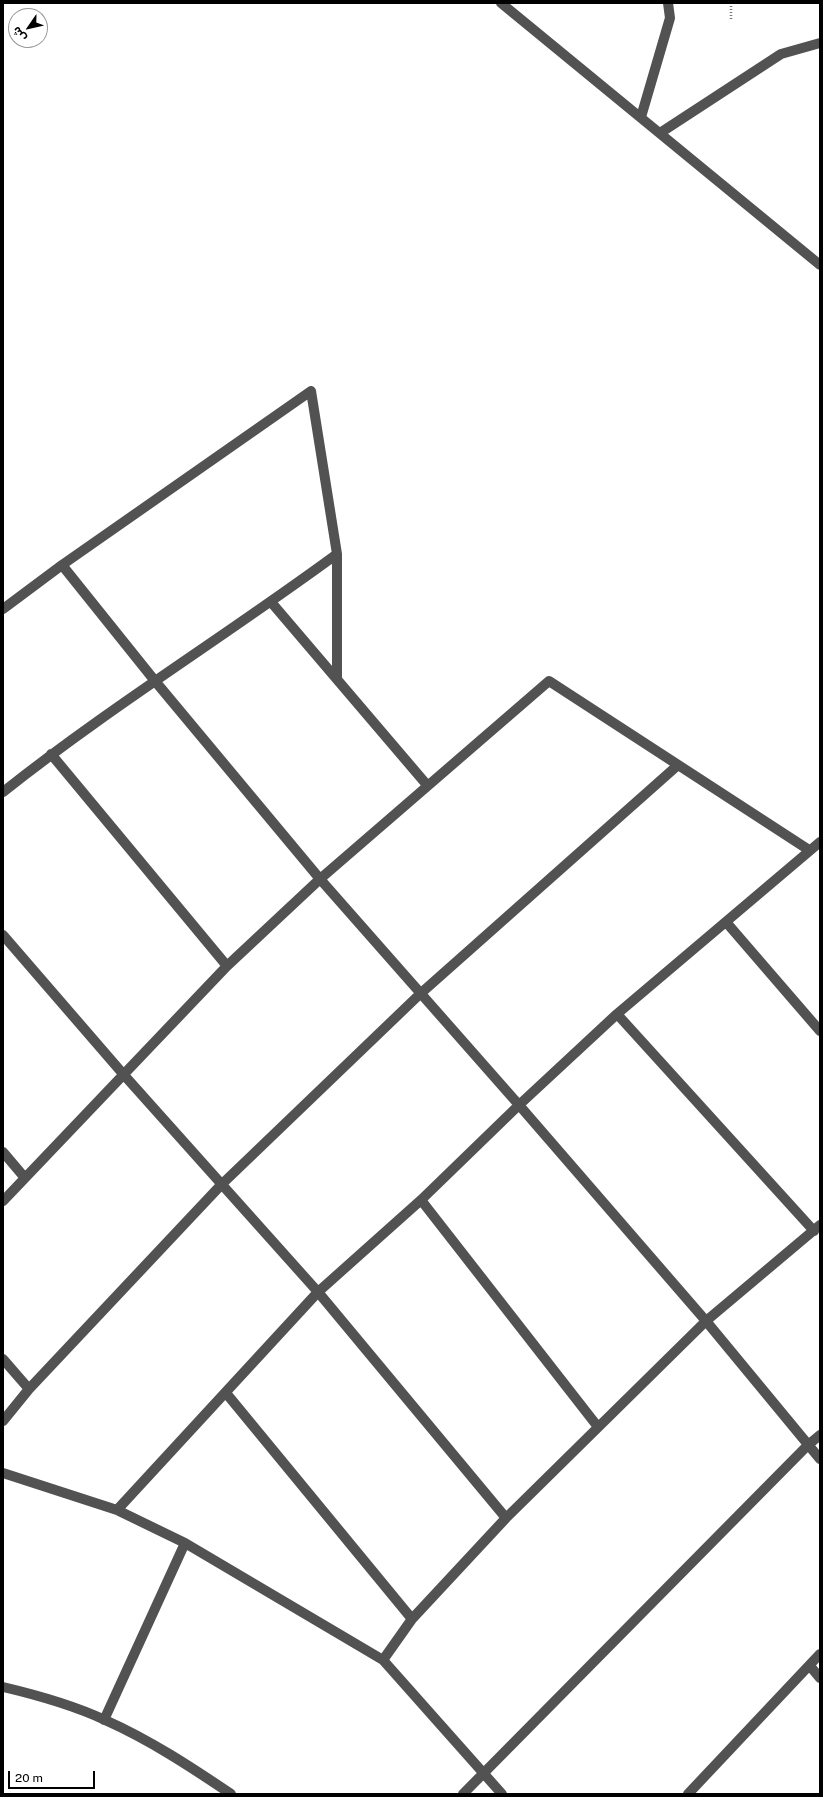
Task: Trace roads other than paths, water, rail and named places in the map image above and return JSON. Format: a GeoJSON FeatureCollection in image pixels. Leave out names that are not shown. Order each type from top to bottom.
{"type":"FeatureCollection","features":[{"type":"Feature","properties":{"kind":"street"},"geometry":{"type":"LineString","coordinates":[[501,3],[820,265]]}},
{"type":"Feature","properties":{"kind":"street"},"geometry":{"type":"LineString","coordinates":[[641,117],[670,18],[668,3]]}},
{"type":"Feature","properties":{"kind":"street"},"geometry":{"type":"LineString","coordinates":[[660,134],[781,54],[820,42]]}},
{"type":"Feature","properties":{"kind":"street"},"geometry":{"type":"LineString","coordinates":[[3,609],[62,565],[311,391],[337,554],[337,679]]}},
{"type":"Feature","properties":{"kind":"street"},"geometry":{"type":"LineString","coordinates":[[3,792],[50,754],[271,602],[337,554]]}},
{"type":"Feature","properties":{"kind":"street"},"geometry":{"type":"LineString","coordinates":[[62,565],[155,681],[320,880],[519,1105],[706,1321],[820,1459]]}},
{"type":"Feature","properties":{"kind":"street"},"geometry":{"type":"LineString","coordinates":[[271,602],[427,785]]}},
{"type":"Feature","properties":{"kind":"street"},"geometry":{"type":"LineString","coordinates":[[3,1201],[227,966],[320,880],[427,785],[549,681],[809,850]]}},
{"type":"Feature","properties":{"kind":"street"},"geometry":{"type":"LineString","coordinates":[[50,754],[227,966]]}},
{"type":"Feature","properties":{"kind":"street"},"geometry":{"type":"LineString","coordinates":[[3,1421],[29,1389],[222,1185],[420,994],[678,765]]}},
{"type":"Feature","properties":{"kind":"street"},"geometry":{"type":"LineString","coordinates":[[117,1510],[318,1292],[421,1200],[519,1105],[617,1014],[820,842]]}},
{"type":"Feature","properties":{"kind":"street"},"geometry":{"type":"LineString","coordinates":[[726,922],[820,1031]]}},
{"type":"Feature","properties":{"kind":"street"},"geometry":{"type":"LineString","coordinates":[[3,935],[124,1075],[318,1292],[506,1518]]}},
{"type":"Feature","properties":{"kind":"street"},"geometry":{"type":"LineString","coordinates":[[383,1660],[412,1619],[506,1518],[706,1321],[817,1228],[617,1014]]}},
{"type":"Feature","properties":{"kind":"street"},"geometry":{"type":"LineString","coordinates":[[3,1152],[25,1178]]}},
{"type":"Feature","properties":{"kind":"street"},"geometry":{"type":"LineString","coordinates":[[421,1200],[598,1427]]}},
{"type":"Feature","properties":{"kind":"street"},"geometry":{"type":"LineString","coordinates":[[3,1359],[29,1389]]}},
{"type":"Feature","properties":{"kind":"street"},"geometry":{"type":"LineString","coordinates":[[226,1393],[412,1619]]}},
{"type":"Feature","properties":{"kind":"street"},"geometry":{"type":"LineString","coordinates":[[463,1794],[808,1445],[820,1435]]}},
{"type":"Feature","properties":{"kind":"street"},"geometry":{"type":"LineString","coordinates":[[3,1473],[117,1510],[185,1543],[383,1660],[502,1794]]}},
{"type":"Feature","properties":{"kind":"street"},"geometry":{"type":"LineString","coordinates":[[104,1720],[185,1543]]}},
{"type":"Feature","properties":{"kind":"street"},"geometry":{"type":"LineString","coordinates":[[688,1794],[820,1654]]}},
{"type":"Feature","properties":{"kind":"street"},"geometry":{"type":"LineString","coordinates":[[810,1666],[820,1678]]}},
{"type":"Feature","properties":{"kind":"street"},"geometry":{"type":"LineString","coordinates":[[3,1686],[37,1695],[104,1720],[179,1759],[231,1794]]}}]}
